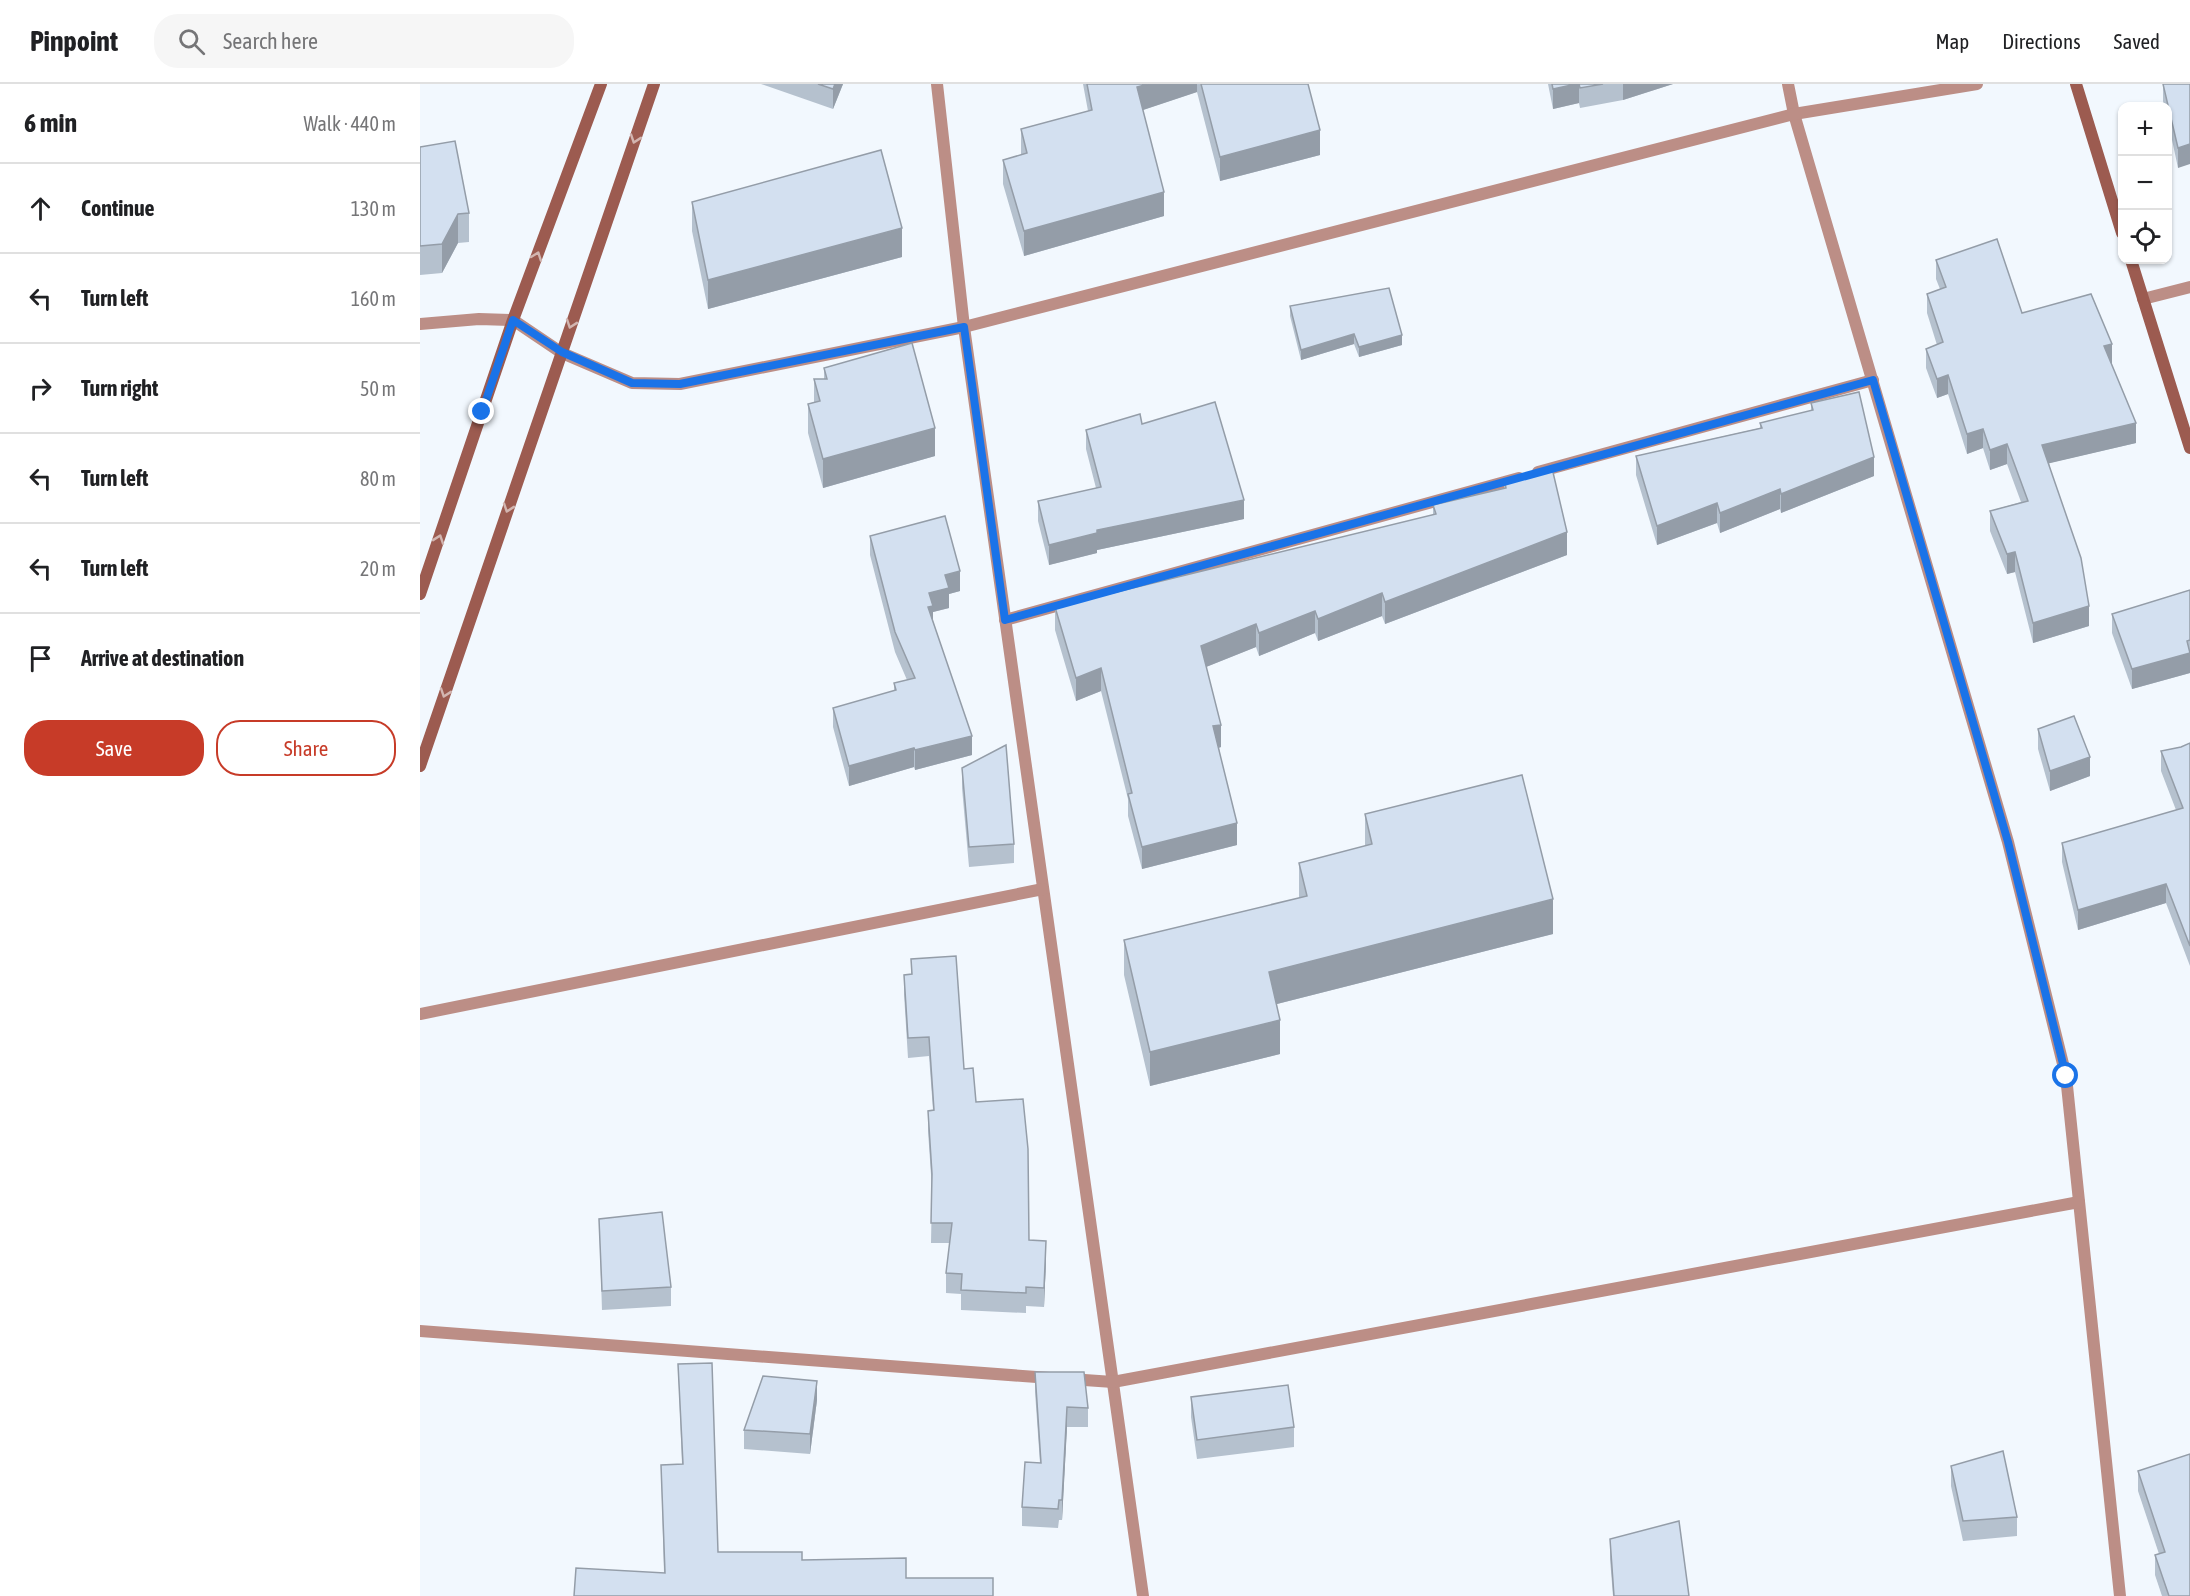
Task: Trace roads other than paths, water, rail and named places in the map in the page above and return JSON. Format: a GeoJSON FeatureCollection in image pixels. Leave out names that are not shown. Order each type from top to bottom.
{"type":"FeatureCollection","features":[{"type":"Feature","properties":{"kind":"main road"},"geometry":{"type":"LineString","coordinates":[[420,594],[513,320],[601,84]]}},
{"type":"Feature","properties":{"kind":"main road"},"geometry":{"type":"LineString","coordinates":[[420,766],[654,84]]}},
{"type":"Feature","properties":{"kind":"main road"},"geometry":{"type":"LineString","coordinates":[[2076,84],[2118,220]]}},
{"type":"Feature","properties":{"kind":"main road"},"geometry":{"type":"LineString","coordinates":[[2132,264],[2190,448]]}},
{"type":"Feature","properties":{"kind":"street"},"geometry":{"type":"LineString","coordinates":[[937,84],[964,327],[1143,1596]]}},
{"type":"Feature","properties":{"kind":"street"},"geometry":{"type":"LineString","coordinates":[[1788,84],[1794,114],[2011,853],[2066,1076],[2120,1596]]}},
{"type":"Feature","properties":{"kind":"street"},"geometry":{"type":"LineString","coordinates":[[420,324],[479,319],[513,320],[562,352],[632,383],[680,384],[964,327],[1794,114],[1977,84]]}},
{"type":"Feature","properties":{"kind":"street"},"geometry":{"type":"LineString","coordinates":[[2143,299],[2190,287]]}},
{"type":"Feature","properties":{"kind":"street"},"geometry":{"type":"LineString","coordinates":[[1005,620],[1873,380]]}},
{"type":"Feature","properties":{"kind":"street"},"geometry":{"type":"LineString","coordinates":[[420,1014],[1043,889]]}},
{"type":"Feature","properties":{"kind":"street"},"geometry":{"type":"LineString","coordinates":[[420,1331],[1113,1382],[2079,1202]]}}]}
